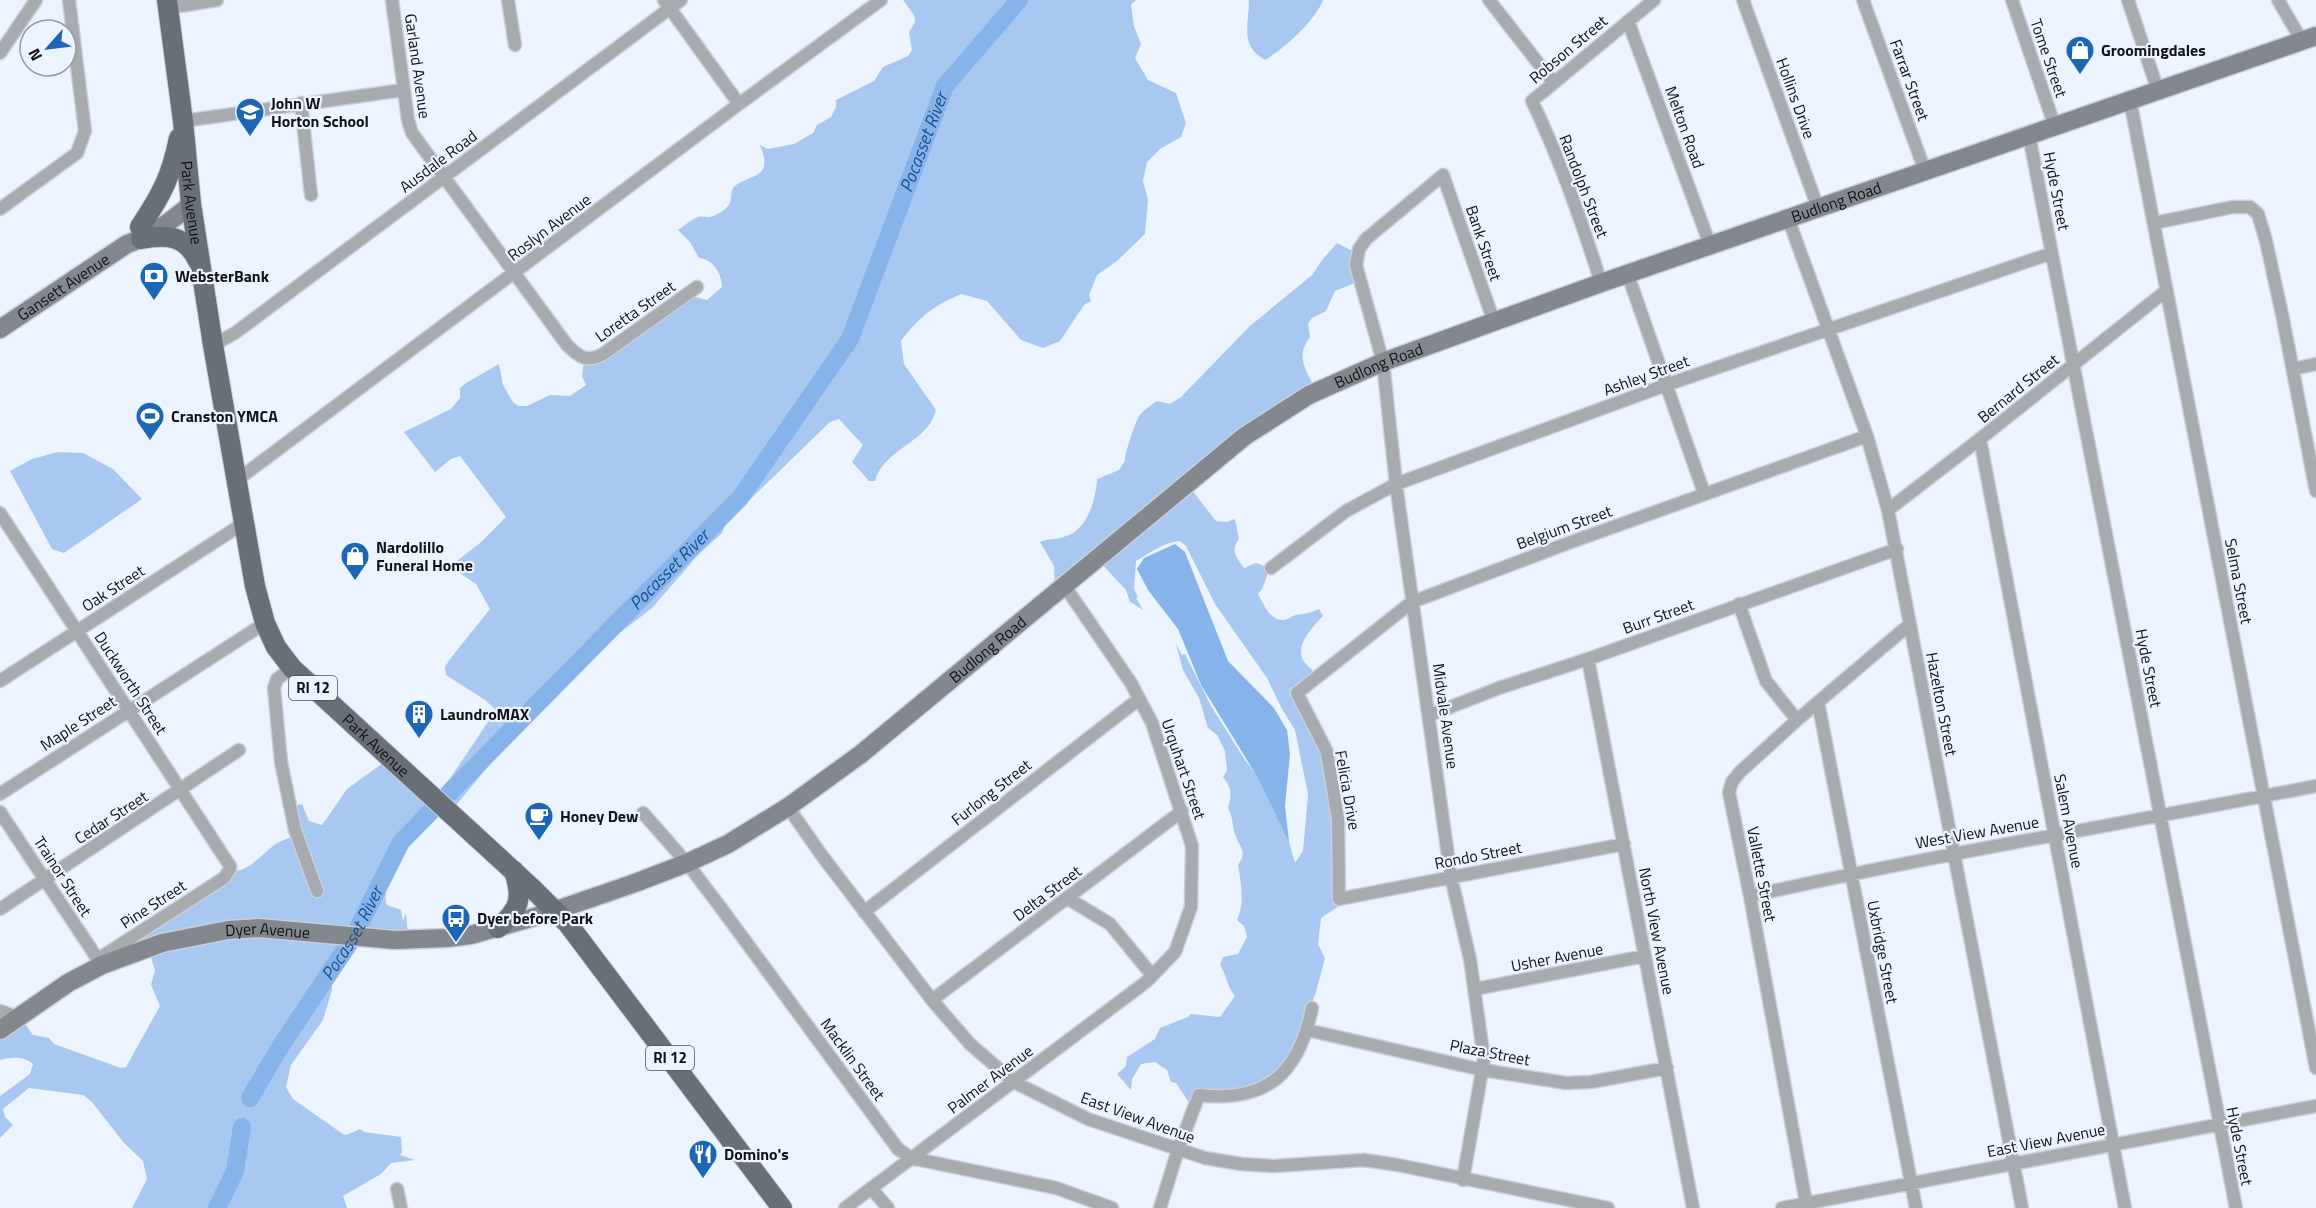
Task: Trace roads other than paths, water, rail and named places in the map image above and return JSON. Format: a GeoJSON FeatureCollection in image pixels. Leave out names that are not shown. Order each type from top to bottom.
{"type":"FeatureCollection","features":[{"type":"Feature","properties":{"kind":"main road","name":"Park Avenue"},"geometry":{"type":"LineString","coordinates":[[167,4],[183,121],[191,204],[213,345],[255,586],[265,623],[276,646],[292,668],[556,911],[573,930],[782,1208]]}},
{"type":"Feature","properties":{"kind":"main road","name":"Budlong Road"},"geometry":{"type":"LineString","coordinates":[[556,911],[687,863],[728,844],[788,807],[861,754],[1259,426],[1324,387],[1383,362],[1601,283],[2309,38]]}},
{"type":"Feature","properties":{"kind":"main road"},"geometry":{"type":"LineString","coordinates":[[136,237],[169,179],[183,121]]}},
{"type":"Feature","properties":{"kind":"main road","name":"Gansett Avenue"},"geometry":{"type":"LineString","coordinates":[[0,329],[136,237],[171,221],[191,204]]}},
{"type":"Feature","properties":{"kind":"main road"},"geometry":{"type":"LineString","coordinates":[[136,237],[168,235],[175,238],[186,243],[194,251],[201,266]]}},
{"type":"Feature","properties":{"kind":"main road"},"geometry":{"type":"LineString","coordinates":[[498,928],[512,915],[519,903],[519,888],[514,871]]}},
{"type":"Feature","properties":{"kind":"main road","name":"Dyer Avenue"},"geometry":{"type":"LineString","coordinates":[[0,1030],[100,962],[162,943],[228,930],[259,928],[374,939],[447,938],[498,928],[556,911]]}},
{"type":"Feature","properties":{"kind":"street"},"geometry":{"type":"LineString","coordinates":[[0,53],[36,0]]}},
{"type":"Feature","properties":{"kind":"street"},"geometry":{"type":"LineString","coordinates":[[0,209],[77,153],[85,131],[69,0]]}},
{"type":"Feature","properties":{"kind":"street"},"geometry":{"type":"LineString","coordinates":[[167,4],[217,0]]}},
{"type":"Feature","properties":{"kind":"street","name":"Garland Avenue"},"geometry":{"type":"LineString","coordinates":[[392,0],[403,90],[412,133],[567,345],[577,356],[591,359]]}},
{"type":"Feature","properties":{"kind":"street"},"geometry":{"type":"LineString","coordinates":[[508,0],[515,45]]}},
{"type":"Feature","properties":{"kind":"street","name":"Ausdale Road"},"geometry":{"type":"LineString","coordinates":[[213,345],[235,333],[445,176],[667,4],[681,0]]}},
{"type":"Feature","properties":{"kind":"street","name":"Roslyn Avenue"},"geometry":{"type":"LineString","coordinates":[[237,480],[881,0]]}},
{"type":"Feature","properties":{"kind":"street"},"geometry":{"type":"LineString","coordinates":[[1489,0],[1553,82]]}},
{"type":"Feature","properties":{"kind":"street","name":"Hollins Drive"},"geometry":{"type":"LineString","coordinates":[[1743,0],[1818,208]]}},
{"type":"Feature","properties":{"kind":"street","name":"Farrar Street"},"geometry":{"type":"LineString","coordinates":[[1863,0],[1925,171]]}},
{"type":"Feature","properties":{"kind":"street","name":"Tome Street"},"geometry":{"type":"LineString","coordinates":[[2012,0],[2055,127]]}},
{"type":"Feature","properties":{"kind":"street"},"geometry":{"type":"LineString","coordinates":[[2128,0],[2158,91]]}},
{"type":"Feature","properties":{"kind":"street"},"geometry":{"type":"LineString","coordinates":[[2278,0],[2309,38]]}},
{"type":"Feature","properties":{"kind":"street","name":"Robson Street"},"geometry":{"type":"LineString","coordinates":[[1532,101],[1628,21],[1646,2]]}},
{"type":"Feature","properties":{"kind":"street"},"geometry":{"type":"LineString","coordinates":[[667,4],[739,104]]}},
{"type":"Feature","properties":{"kind":"street","name":"Melton Road"},"geometry":{"type":"LineString","coordinates":[[1628,21],[1710,245]]}},
{"type":"Feature","properties":{"kind":"street"},"geometry":{"type":"LineString","coordinates":[[183,121],[403,90]]}},
{"type":"Feature","properties":{"kind":"street","name":"Selma Street"},"geometry":{"type":"LineString","coordinates":[[2130,100],[2316,1068]]}},
{"type":"Feature","properties":{"kind":"street","name":"Randolph Street"},"geometry":{"type":"LineString","coordinates":[[1532,101],[1581,222],[1601,283]]}},
{"type":"Feature","properties":{"kind":"street"},"geometry":{"type":"LineString","coordinates":[[301,103],[311,195]]}},
{"type":"Feature","properties":{"kind":"street","name":"Hyde Street"},"geometry":{"type":"LineString","coordinates":[[2029,135],[2236,1208]]}},
{"type":"Feature","properties":{"kind":"street","name":"Midvale Avenue"},"geometry":{"type":"LineString","coordinates":[[1443,175],[1366,239],[1356,258],[1359,278],[1383,362],[1396,484],[1451,877],[1470,959],[1485,1059],[1463,1180]]}},
{"type":"Feature","properties":{"kind":"street","name":"Bank Street"},"geometry":{"type":"LineString","coordinates":[[1443,175],[1494,322]]}},
{"type":"Feature","properties":{"kind":"street"},"geometry":{"type":"LineString","coordinates":[[2154,223],[2233,207],[2250,207],[2258,214],[2266,241],[2316,487]]}},
{"type":"Feature","properties":{"kind":"street","name":"Hazelton Street"},"geometry":{"type":"LineString","coordinates":[[1788,219],[1830,329],[1867,436],[1888,510],[2022,1208]]}},
{"type":"Feature","properties":{"kind":"street","name":"Ashley Street"},"geometry":{"type":"LineString","coordinates":[[1271,567],[1346,511],[1396,484],[1666,385],[2052,253]]}},
{"type":"Feature","properties":{"kind":"street"},"geometry":{"type":"LineString","coordinates":[[1628,275],[1704,493]]}},
{"type":"Feature","properties":{"kind":"street","name":"Loretta Street"},"geometry":{"type":"LineString","coordinates":[[591,359],[603,354],[697,287]]}},
{"type":"Feature","properties":{"kind":"street","name":"Bernard Street"},"geometry":{"type":"LineString","coordinates":[[1888,510],[2167,290]]}},
{"type":"Feature","properties":{"kind":"street"},"geometry":{"type":"LineString","coordinates":[[2293,369],[2316,364]]}},
{"type":"Feature","properties":{"kind":"street","name":"Belgium Street"},"geometry":{"type":"LineString","coordinates":[[1297,693],[1412,602],[1704,493],[1867,436]]}},
{"type":"Feature","properties":{"kind":"street","name":"Salem Avenue"},"geometry":{"type":"LineString","coordinates":[[1980,439],[2125,1208]]}},
{"type":"Feature","properties":{"kind":"street","name":"Duckworth Street"},"geometry":{"type":"LineString","coordinates":[[0,513],[182,790],[230,866],[228,873]]}},
{"type":"Feature","properties":{"kind":"street","name":"Oak Street"},"geometry":{"type":"LineString","coordinates":[[0,681],[244,523]]}},
{"type":"Feature","properties":{"kind":"street","name":"Burr Street"},"geometry":{"type":"LineString","coordinates":[[1430,715],[1499,688],[1588,659],[1897,549]]}},
{"type":"Feature","properties":{"kind":"street","name":"Urquhart Street"},"geometry":{"type":"LineString","coordinates":[[1064,585],[1131,682],[1152,723],[1192,846],[1191,907],[1175,952],[1152,975]]}},
{"type":"Feature","properties":{"kind":"street"},"geometry":{"type":"LineString","coordinates":[[1739,604],[1766,681],[1797,720]]}},
{"type":"Feature","properties":{"kind":"street","name":"Maple Street"},"geometry":{"type":"LineString","coordinates":[[0,794],[265,623]]}},
{"type":"Feature","properties":{"kind":"street","name":"Vallette Street"},"geometry":{"type":"LineString","coordinates":[[1806,1206],[1729,792],[1732,782],[1740,772],[1910,624]]}},
{"type":"Feature","properties":{"kind":"street","name":"North View Avenue"},"geometry":{"type":"LineString","coordinates":[[1588,659],[1694,1208]]}},
{"type":"Feature","properties":{"kind":"street"},"geometry":{"type":"LineString","coordinates":[[292,668],[277,679],[274,688],[281,762],[295,830],[317,891]]}},
{"type":"Feature","properties":{"kind":"street","name":"Felicia Drive"},"geometry":{"type":"LineString","coordinates":[[1297,693],[1327,752],[1338,820],[1339,899]]}},
{"type":"Feature","properties":{"kind":"street","name":"Furlong Street"},"geometry":{"type":"LineString","coordinates":[[864,912],[1139,699]]}},
{"type":"Feature","properties":{"kind":"street","name":"Uxbridge Street"},"geometry":{"type":"LineString","coordinates":[[1818,702],[1916,1208]]}},
{"type":"Feature","properties":{"kind":"street","name":"Cedar Street"},"geometry":{"type":"LineString","coordinates":[[0,909],[239,750]]}},
{"type":"Feature","properties":{"kind":"street","name":"West View Avenue"},"geometry":{"type":"LineString","coordinates":[[1750,896],[1851,873],[2316,786]]}},
{"type":"Feature","properties":{"kind":"street","name":"East View Avenue"},"geometry":{"type":"LineString","coordinates":[[788,807],[864,912],[932,1000],[970,1044],[1014,1082],[1088,1119],[1205,1158],[1263,1166],[1364,1160],[1398,1165],[1584,1206],[1608,1208]]}},
{"type":"Feature","properties":{"kind":"street","name":"Delta Street"},"geometry":{"type":"LineString","coordinates":[[932,1000],[1182,811]]}},
{"type":"Feature","properties":{"kind":"street","name":"Trainor Street"},"geometry":{"type":"LineString","coordinates":[[0,812],[100,962]]}},
{"type":"Feature","properties":{"kind":"street","name":"Macklin Street"},"geometry":{"type":"LineString","coordinates":[[643,813],[687,863],[898,1149],[911,1158]]}},
{"type":"Feature","properties":{"kind":"street","name":"Rondo Street"},"geometry":{"type":"LineString","coordinates":[[1339,899],[1624,844]]}},
{"type":"Feature","properties":{"kind":"street","name":"Pine Street"},"geometry":{"type":"LineString","coordinates":[[100,962],[228,873]]}},
{"type":"Feature","properties":{"kind":"street"},"geometry":{"type":"LineString","coordinates":[[1067,898],[1110,924],[1152,975]]}},
{"type":"Feature","properties":{"kind":"street","name":"Usher Avenue"},"geometry":{"type":"LineString","coordinates":[[1475,990],[1645,956]]}},
{"type":"Feature","properties":{"kind":"street","name":"Palmer Avenue"},"geometry":{"type":"LineString","coordinates":[[845,1208],[1014,1082],[1152,975]]}},
{"type":"Feature","properties":{"kind":"street"},"geometry":{"type":"LineString","coordinates":[[1160,1208],[1178,1150],[1199,1095],[1223,1098],[1267,1086],[1288,1068],[1307,1030],[1312,1008]]}},
{"type":"Feature","properties":{"kind":"street"},"geometry":{"type":"LineString","coordinates":[[0,1011],[18,1017]]}},
{"type":"Feature","properties":{"kind":"street","name":"Plaza Street"},"geometry":{"type":"LineString","coordinates":[[1307,1030],[1483,1070],[1566,1083],[1591,1082],[1668,1068]]}},
{"type":"Feature","properties":{"kind":"street","name":"East View Avenue"},"geometry":{"type":"LineString","coordinates":[[1782,1208],[1806,1206],[2113,1143],[2316,1106]]}},
{"type":"Feature","properties":{"kind":"street"},"geometry":{"type":"LineString","coordinates":[[911,1158],[1056,1188],[1113,1208]]}},
{"type":"Feature","properties":{"kind":"street"},"geometry":{"type":"LineString","coordinates":[[871,1188],[888,1208]]}},
{"type":"Feature","properties":{"kind":"street"},"geometry":{"type":"LineString","coordinates":[[397,1189],[401,1208]]}},
{"type":"Feature","properties":{"kind":"waterway","name":"Pocasset River"},"geometry":{"type":"LineString","coordinates":[[250,1098],[282,1044],[354,936],[401,842],[740,498],[850,339],[945,86],[1019,0]]}},
{"type":"Feature","properties":{"kind":"waterway","name":"Pocasset River"},"geometry":{"type":"LineString","coordinates":[[217,1208],[235,1171],[242,1127]]}},
{"type":"Feature","properties":{"kind":"place","name":"Groomingdales"},"geometry":{"type":"Point","coordinates":[2080,76]}},
{"type":"Feature","properties":{"kind":"place","name":"John W Horton School"},"geometry":{"type":"Point","coordinates":[250,138]}},
{"type":"Feature","properties":{"kind":"place","name":"WebsterBank"},"geometry":{"type":"Point","coordinates":[154,302]}},
{"type":"Feature","properties":{"kind":"place","name":"Cranston YMCA"},"geometry":{"type":"Point","coordinates":[150,442]}},
{"type":"Feature","properties":{"kind":"place","name":"Nardolillo Funeral Home"},"geometry":{"type":"Point","coordinates":[355,582]}},
{"type":"Feature","properties":{"kind":"place","name":"LaundroMAX"},"geometry":{"type":"Point","coordinates":[419,740]}},
{"type":"Feature","properties":{"kind":"place","name":"Honey Dew"},"geometry":{"type":"Point","coordinates":[539,842]}},
{"type":"Feature","properties":{"kind":"place","name":"Dyer before Park"},"geometry":{"type":"Point","coordinates":[456,944]}},
{"type":"Feature","properties":{"kind":"place","name":"Domino's"},"geometry":{"type":"Point","coordinates":[703,1180]}}]}
